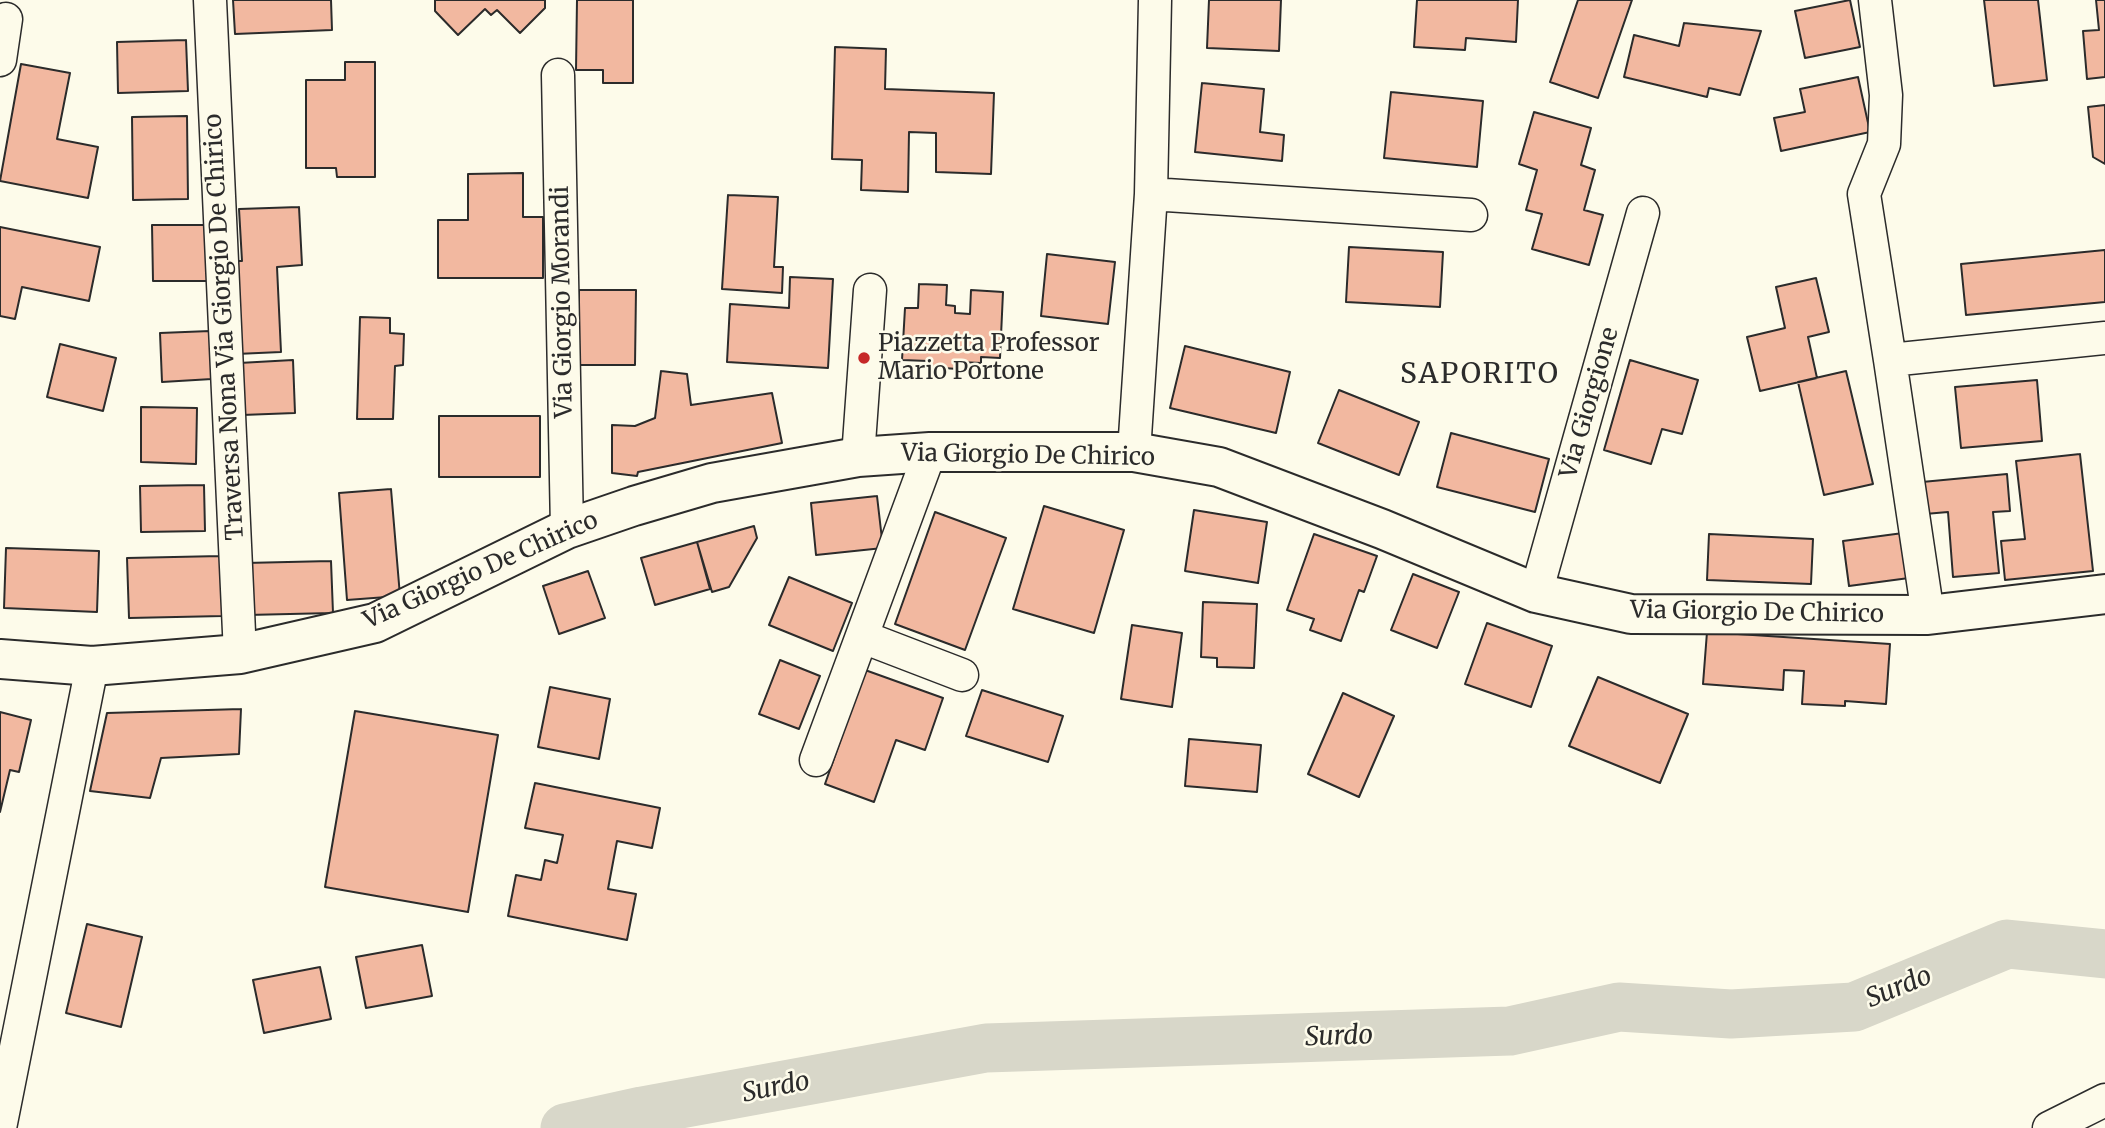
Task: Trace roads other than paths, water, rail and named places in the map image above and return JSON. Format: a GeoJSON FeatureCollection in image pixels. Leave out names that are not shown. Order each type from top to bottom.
{"type":"FeatureCollection","features":[{"type":"Feature","properties":{"kind":"main road","name":"Via Giorgio De Chirico"},"geometry":{"type":"LineString","coordinates":[[0,659],[92,666],[240,654],[375,623],[567,529],[712,482],[858,457],[930,452],[1134,452],[1219,467],[1382,529],[1536,593],[1632,614],[1928,615],[2105,594]]}},
{"type":"Feature","properties":{"kind":"street","name":"Traversa Nona Via Giorgio De Chirico"},"geometry":{"type":"LineString","coordinates":[[210,0],[240,654]]}},
{"type":"Feature","properties":{"kind":"street"},"geometry":{"type":"LineString","coordinates":[[1134,452],[1151,194],[1155,0]]}},
{"type":"Feature","properties":{"kind":"street"},"geometry":{"type":"LineString","coordinates":[[1875,0],[1886,94],[1884,144],[1864,194],[1928,615]]}},
{"type":"Feature","properties":{"kind":"street"},"geometry":{"type":"LineString","coordinates":[[0,60],[6,19]]}},
{"type":"Feature","properties":{"kind":"street","name":"Via Giorgio Morandi"},"geometry":{"type":"LineString","coordinates":[[558,75],[567,529]]}},
{"type":"Feature","properties":{"kind":"street"},"geometry":{"type":"LineString","coordinates":[[1151,194],[1471,215]]}},
{"type":"Feature","properties":{"kind":"street","name":"Via Giorgione"},"geometry":{"type":"LineString","coordinates":[[1536,593],[1643,214]]}},
{"type":"Feature","properties":{"kind":"street"},"geometry":{"type":"LineString","coordinates":[[858,457],[870,290]]}},
{"type":"Feature","properties":{"kind":"street"},"geometry":{"type":"LineString","coordinates":[[1890,360],[2105,338]]}},
{"type":"Feature","properties":{"kind":"street"},"geometry":{"type":"LineString","coordinates":[[816,760],[930,452]]}},
{"type":"Feature","properties":{"kind":"street"},"geometry":{"type":"LineString","coordinates":[[863,637],[962,675]]}},
{"type":"Feature","properties":{"kind":"street"},"geometry":{"type":"LineString","coordinates":[[0,1128],[92,666]]}},
{"type":"Feature","properties":{"kind":"street"},"geometry":{"type":"LineString","coordinates":[[2049,1128],[2105,1100]]}},
{"type":"Feature","properties":{"kind":"waterway","name":"Surdo"},"geometry":{"type":"LineString","coordinates":[[565,1128],[642,1111],[986,1048],[1510,1031],[1619,1007],[1731,1014],[1854,1007],[2007,944],[2105,954]]}},
{"type":"Feature","properties":{"kind":"place","name":"Piazzetta Professor Mario Portone"},"geometry":{"type":"Point","coordinates":[864,358]}},
{"type":"Feature","properties":{"kind":"district","name":"SAPORITO"},"geometry":{"type":"Point","coordinates":[1480,375]}}]}
